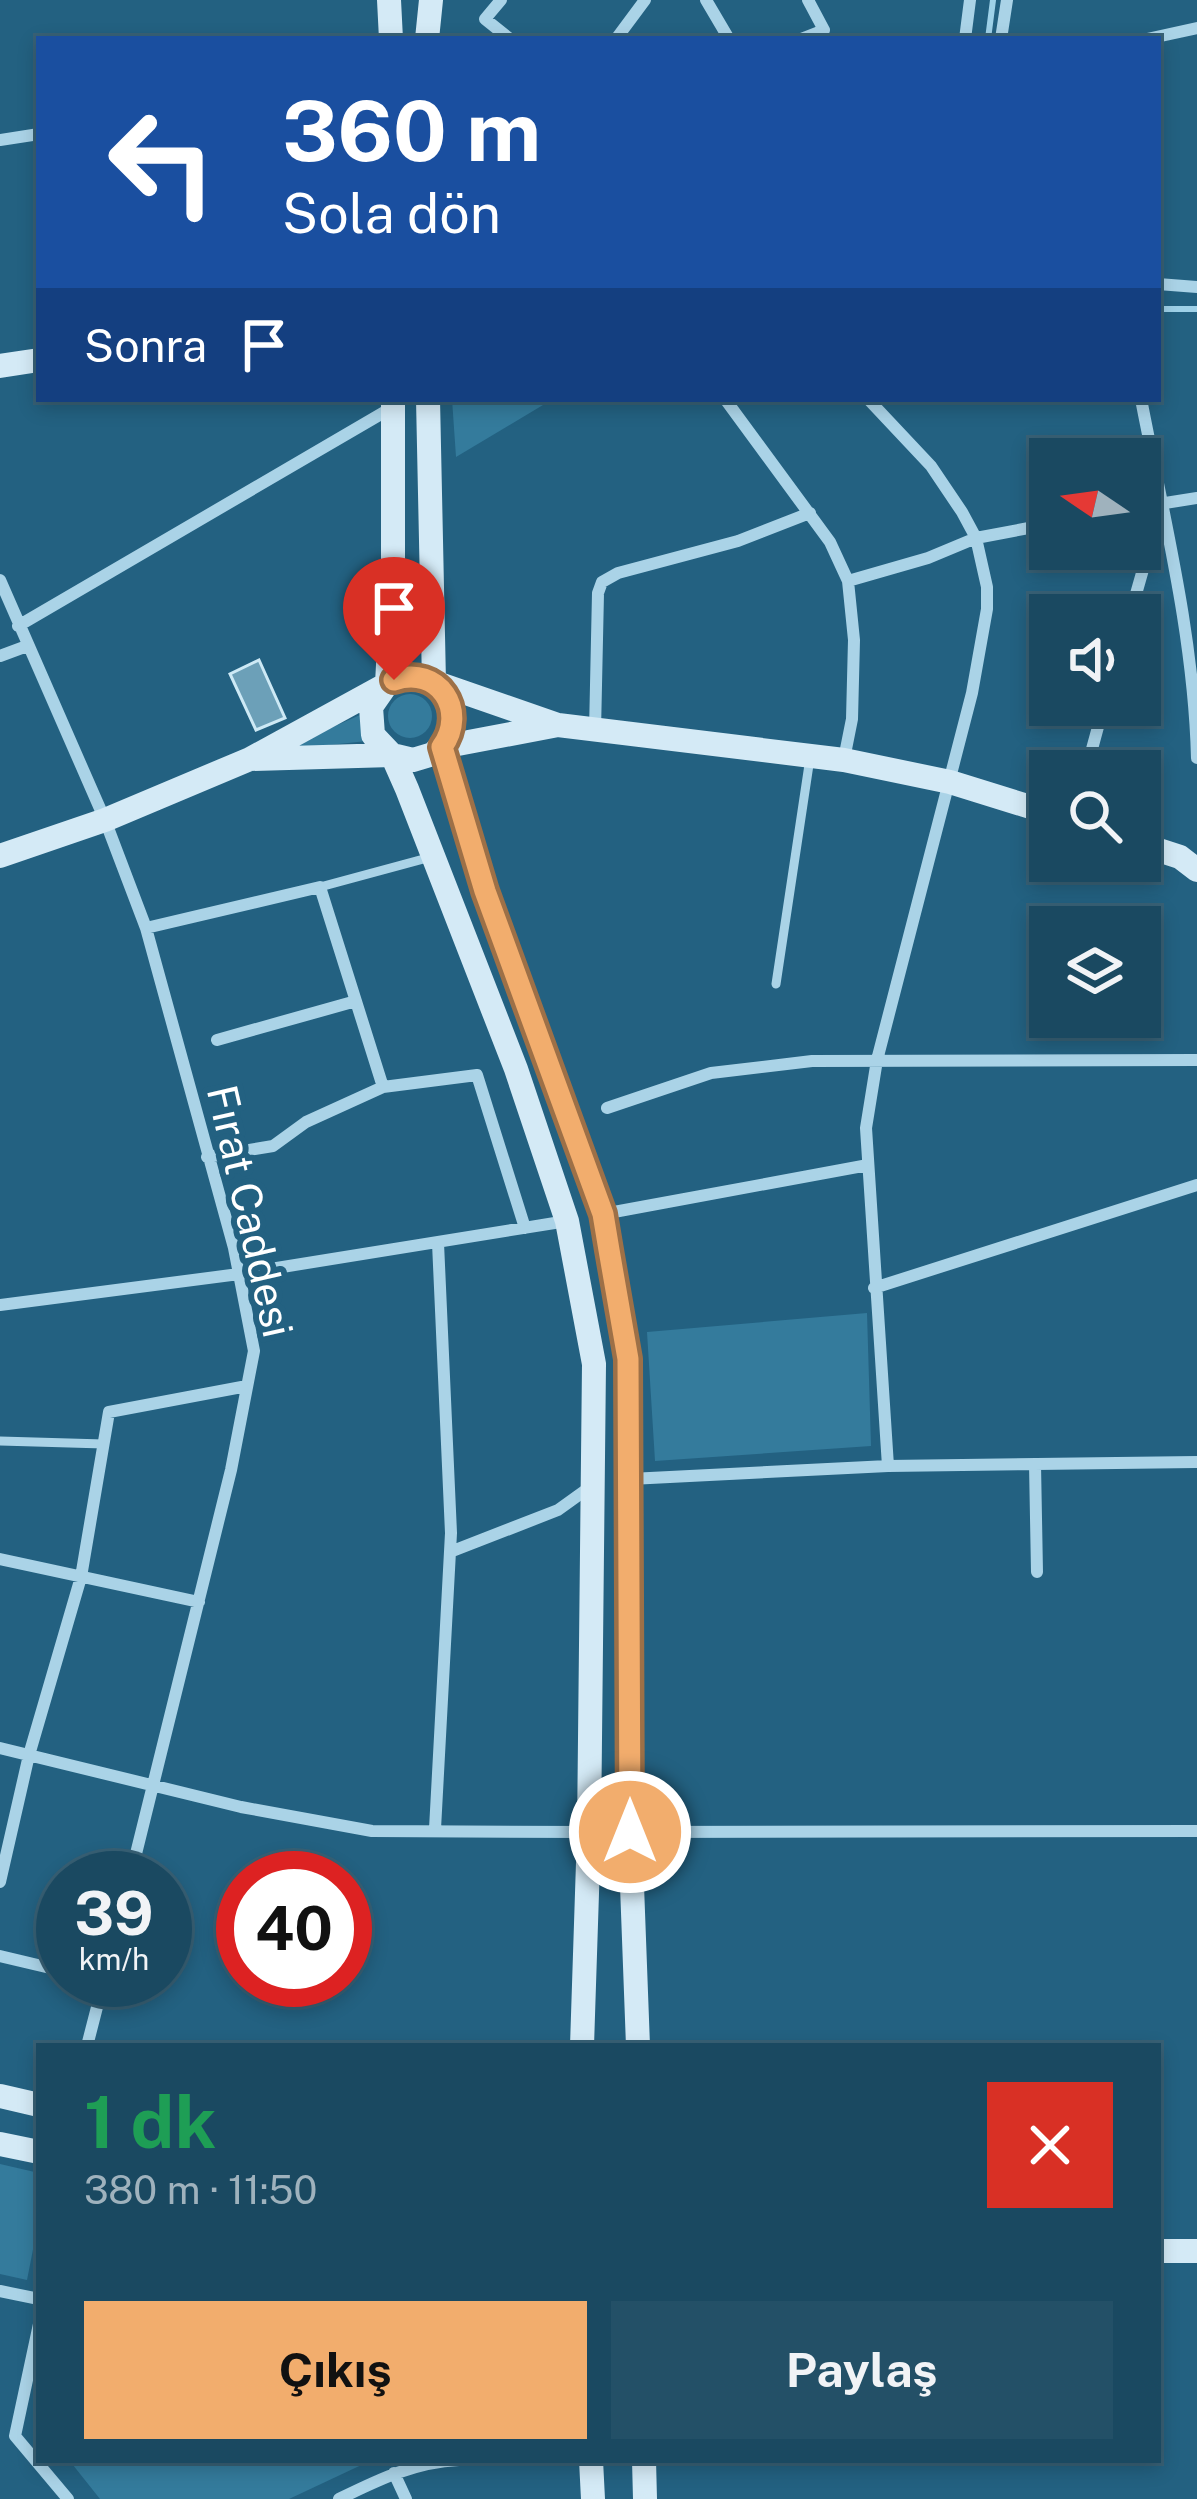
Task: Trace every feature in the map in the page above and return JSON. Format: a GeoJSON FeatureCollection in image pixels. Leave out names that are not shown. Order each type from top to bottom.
{"type":"FeatureCollection","features":[{"type":"Feature","properties":{"kind":"street"},"geometry":{"type":"LineString","coordinates":[[389,0],[391,36]]}},
{"type":"Feature","properties":{"kind":"street"},"geometry":{"type":"LineString","coordinates":[[427,36],[431,0]]}},
{"type":"Feature","properties":{"kind":"street"},"geometry":{"type":"LineString","coordinates":[[501,0],[485,19],[506,36]]}},
{"type":"Feature","properties":{"kind":"street"},"geometry":{"type":"LineString","coordinates":[[618,36],[645,0]]}},
{"type":"Feature","properties":{"kind":"street"},"geometry":{"type":"LineString","coordinates":[[706,0],[727,36]]}},
{"type":"Feature","properties":{"kind":"street"},"geometry":{"type":"LineString","coordinates":[[808,0],[824,30],[809,36]]}},
{"type":"Feature","properties":{"kind":"street"},"geometry":{"type":"LineString","coordinates":[[965,36],[970,0]]}},
{"type":"Feature","properties":{"kind":"street"},"geometry":{"type":"LineString","coordinates":[[1001,36],[1007,0]]}},
{"type":"Feature","properties":{"kind":"street"},"geometry":{"type":"LineString","coordinates":[[1161,36],[1197,28]]}},
{"type":"Feature","properties":{"kind":"street"},"geometry":{"type":"LineString","coordinates":[[0,140],[36,134]]}},
{"type":"Feature","properties":{"kind":"street"},"geometry":{"type":"LineString","coordinates":[[1161,284],[1197,286]]}},
{"type":"Feature","properties":{"kind":"street"},"geometry":{"type":"LineString","coordinates":[[0,366],[36,360]]}},
{"type":"Feature","properties":{"kind":"street"},"geometry":{"type":"LineString","coordinates":[[428,402],[434,682],[454,713],[442,747],[485,891],[603,1214],[628,1359],[630,1832],[638,2043]]}},
{"type":"Feature","properties":{"kind":"street"},"geometry":{"type":"LineString","coordinates":[[727,402],[830,542],[848,580],[854,640],[852,719],[844,760]]}},
{"type":"Feature","properties":{"kind":"street"},"geometry":{"type":"LineString","coordinates":[[871,402],[932,466],[976,538],[987,587],[987,609],[950,782],[877,1060],[866,1128],[888,1466]]}},
{"type":"Feature","properties":{"kind":"street"},"geometry":{"type":"LineString","coordinates":[[1142,402],[1181,598],[1196,703],[1197,758]]}},
{"type":"Feature","properties":{"kind":"street"},"geometry":{"type":"LineString","coordinates":[[18,626],[393,403]]}},
{"type":"Feature","properties":{"kind":"street"},"geometry":{"type":"LineString","coordinates":[[393,403],[387,684],[377,694],[370,721],[374,735],[392,755],[516,1069],[567,1221],[593,1364],[590,1832],[582,2043]]}},
{"type":"Feature","properties":{"kind":"street"},"geometry":{"type":"LineString","coordinates":[[1162,503],[1197,498]]}},
{"type":"Feature","properties":{"kind":"street"},"geometry":{"type":"LineString","coordinates":[[1136,594],[1162,503]]}},
{"type":"Feature","properties":{"kind":"street"},"geometry":{"type":"LineString","coordinates":[[595,731],[602,582],[619,573],[738,541],[810,513]]}},
{"type":"Feature","properties":{"kind":"street"},"geometry":{"type":"LineString","coordinates":[[848,580],[928,558],[976,538],[1029,528]]}},
{"type":"Feature","properties":{"kind":"street","name":"Fırat Caddesi"},"geometry":{"type":"LineString","coordinates":[[0,580],[105,820],[146,928],[239,1274],[254,1351],[199,1602],[137,1851]]}},
{"type":"Feature","properties":{"kind":"street"},"geometry":{"type":"LineString","coordinates":[[1181,598],[1197,593]]}},
{"type":"Feature","properties":{"kind":"street"},"geometry":{"type":"LineString","coordinates":[[0,656],[27,646]]}},
{"type":"Feature","properties":{"kind":"street"},"geometry":{"type":"LineString","coordinates":[[0,856],[105,820],[250,759],[410,676],[558,725],[844,760],[950,782],[1029,806]]}},
{"type":"Feature","properties":{"kind":"street"},"geometry":{"type":"LineString","coordinates":[[250,759],[424,758],[442,747],[558,725]]}},
{"type":"Feature","properties":{"kind":"street"},"geometry":{"type":"LineString","coordinates":[[1161,851],[1197,870]]}},
{"type":"Feature","properties":{"kind":"street"},"geometry":{"type":"LineString","coordinates":[[146,928],[320,887],[383,1087]]}},
{"type":"Feature","properties":{"kind":"street"},"geometry":{"type":"LineString","coordinates":[[217,1040],[356,1001]]}},
{"type":"Feature","properties":{"kind":"street"},"geometry":{"type":"LineString","coordinates":[[608,1108],[710,1073],[812,1061],[1197,1060]]}},
{"type":"Feature","properties":{"kind":"street"},"geometry":{"type":"LineString","coordinates":[[207,1157],[273,1146],[306,1122],[383,1087],[476,1075],[525,1228]]}},
{"type":"Feature","properties":{"kind":"street"},"geometry":{"type":"LineString","coordinates":[[603,1214],[868,1166]]}},
{"type":"Feature","properties":{"kind":"street"},"geometry":{"type":"LineString","coordinates":[[874,1288],[1197,1185]]}},
{"type":"Feature","properties":{"kind":"street"},"geometry":{"type":"LineString","coordinates":[[0,1305],[239,1274],[567,1221]]}},
{"type":"Feature","properties":{"kind":"street"},"geometry":{"type":"LineString","coordinates":[[435,1829],[451,1552],[438,1243]]}},
{"type":"Feature","properties":{"kind":"street"},"geometry":{"type":"LineString","coordinates":[[0,1882],[29,1755],[81,1576],[109,1412],[247,1386]]}},
{"type":"Feature","properties":{"kind":"street"},"geometry":{"type":"LineString","coordinates":[[630,1479],[888,1466],[1197,1462]]}},
{"type":"Feature","properties":{"kind":"street"},"geometry":{"type":"LineString","coordinates":[[1035,1464],[1037,1572]]}},
{"type":"Feature","properties":{"kind":"street"},"geometry":{"type":"LineString","coordinates":[[451,1552],[558,1510],[590,1487]]}},
{"type":"Feature","properties":{"kind":"street"},"geometry":{"type":"LineString","coordinates":[[0,1559],[199,1602]]}},
{"type":"Feature","properties":{"kind":"street"},"geometry":{"type":"LineString","coordinates":[[0,1748],[241,1808],[372,1831],[590,1832]]}},
{"type":"Feature","properties":{"kind":"street"},"geometry":{"type":"LineString","coordinates":[[630,1832],[1197,1831]]}},
{"type":"Feature","properties":{"kind":"street"},"geometry":{"type":"LineString","coordinates":[[0,1956],[36,1965]]}},
{"type":"Feature","properties":{"kind":"street"},"geometry":{"type":"LineString","coordinates":[[88,2043],[96,2007]]}},
{"type":"Feature","properties":{"kind":"street"},"geometry":{"type":"LineString","coordinates":[[0,2096],[36,2104]]}},
{"type":"Feature","properties":{"kind":"street"},"geometry":{"type":"LineString","coordinates":[[0,2144],[36,2151]]}},
{"type":"Feature","properties":{"kind":"street"},"geometry":{"type":"LineString","coordinates":[[1161,2251],[1197,2251]]}},
{"type":"Feature","properties":{"kind":"street"},"geometry":{"type":"LineString","coordinates":[[0,2291],[36,2299]]}},
{"type":"Feature","properties":{"kind":"street"},"geometry":{"type":"LineString","coordinates":[[15,2436],[36,2338]]}},
{"type":"Feature","properties":{"kind":"street"},"geometry":{"type":"LineString","coordinates":[[0,2442],[15,2436]]}},
{"type":"Feature","properties":{"kind":"street"},"geometry":{"type":"LineString","coordinates":[[15,2436],[36,2461]]}},
{"type":"Feature","properties":{"kind":"street"},"geometry":{"type":"LineString","coordinates":[[38,2463],[68,2499]]}},
{"type":"Feature","properties":{"kind":"street"},"geometry":{"type":"LineString","coordinates":[[338,2499],[428,2463]]}},
{"type":"Feature","properties":{"kind":"street"},"geometry":{"type":"LineString","coordinates":[[591,2463],[593,2499]]}},
{"type":"Feature","properties":{"kind":"street"},"geometry":{"type":"LineString","coordinates":[[644,2463],[645,2499]]}},
{"type":"Feature","properties":{"kind":"street"},"geometry":{"type":"LineString","coordinates":[[394,2473],[406,2499]]}},
{"type":"Feature","properties":{"kind":"lane"},"geometry":{"type":"LineString","coordinates":[[776,984],[810,756]]}},
{"type":"Feature","properties":{"kind":"lane"},"geometry":{"type":"LineString","coordinates":[[320,887],[433,856]]}},
{"type":"Feature","properties":{"kind":"lane"},"geometry":{"type":"LineString","coordinates":[[0,1441],[104,1444]]}},
{"type":"Feature","properties":{"kind":"shaded area"},"geometry":{"type":"Polygon","coordinates":[[[452,402],[548,402],[456,457],[452,402]]]}},
{"type":"Feature","properties":{"kind":"shaded area"},"geometry":{"type":"Polygon","coordinates":[[[410,694],[426,700],[432,716],[426,732],[410,738],[394,732],[388,716],[394,700],[410,694]]]}},
{"type":"Feature","properties":{"kind":"shaded area"},"geometry":{"type":"Polygon","coordinates":[[[360,715],[367,741],[281,750],[360,715]]]}},
{"type":"Feature","properties":{"kind":"shaded area"},"geometry":{"type":"Polygon","coordinates":[[[867,1313],[871,1446],[655,1461],[647,1332],[867,1313]]]}},
{"type":"Feature","properties":{"kind":"shaded area"},"geometry":{"type":"Polygon","coordinates":[[[0,2164],[36,2172],[36,2234],[27,2280],[0,2274],[0,2164]]]}},
{"type":"Feature","properties":{"kind":"shaded area"},"geometry":{"type":"Polygon","coordinates":[[[71,2463],[366,2463],[289,2499],[100,2499],[71,2463]]]}},
{"type":"Feature","properties":{"kind":"building"},"geometry":{"type":"Polygon","coordinates":[[[259,660],[285,718],[256,730],[230,674],[259,660]]]}},
{"type":"Feature","properties":{"kind":"waterway"},"geometry":{"type":"LineString","coordinates":[[988,36],[993,0]]}},
{"type":"Feature","properties":{"kind":"waterway"},"geometry":{"type":"LineString","coordinates":[[1161,309],[1197,309]]}},
{"type":"Feature","properties":{"kind":"route"},"geometry":{"type":"LineString","coordinates":[[394,680],[427,679],[450,701],[453,725],[442,747],[485,891],[603,1214],[628,1359],[630,1832]]}}]}
